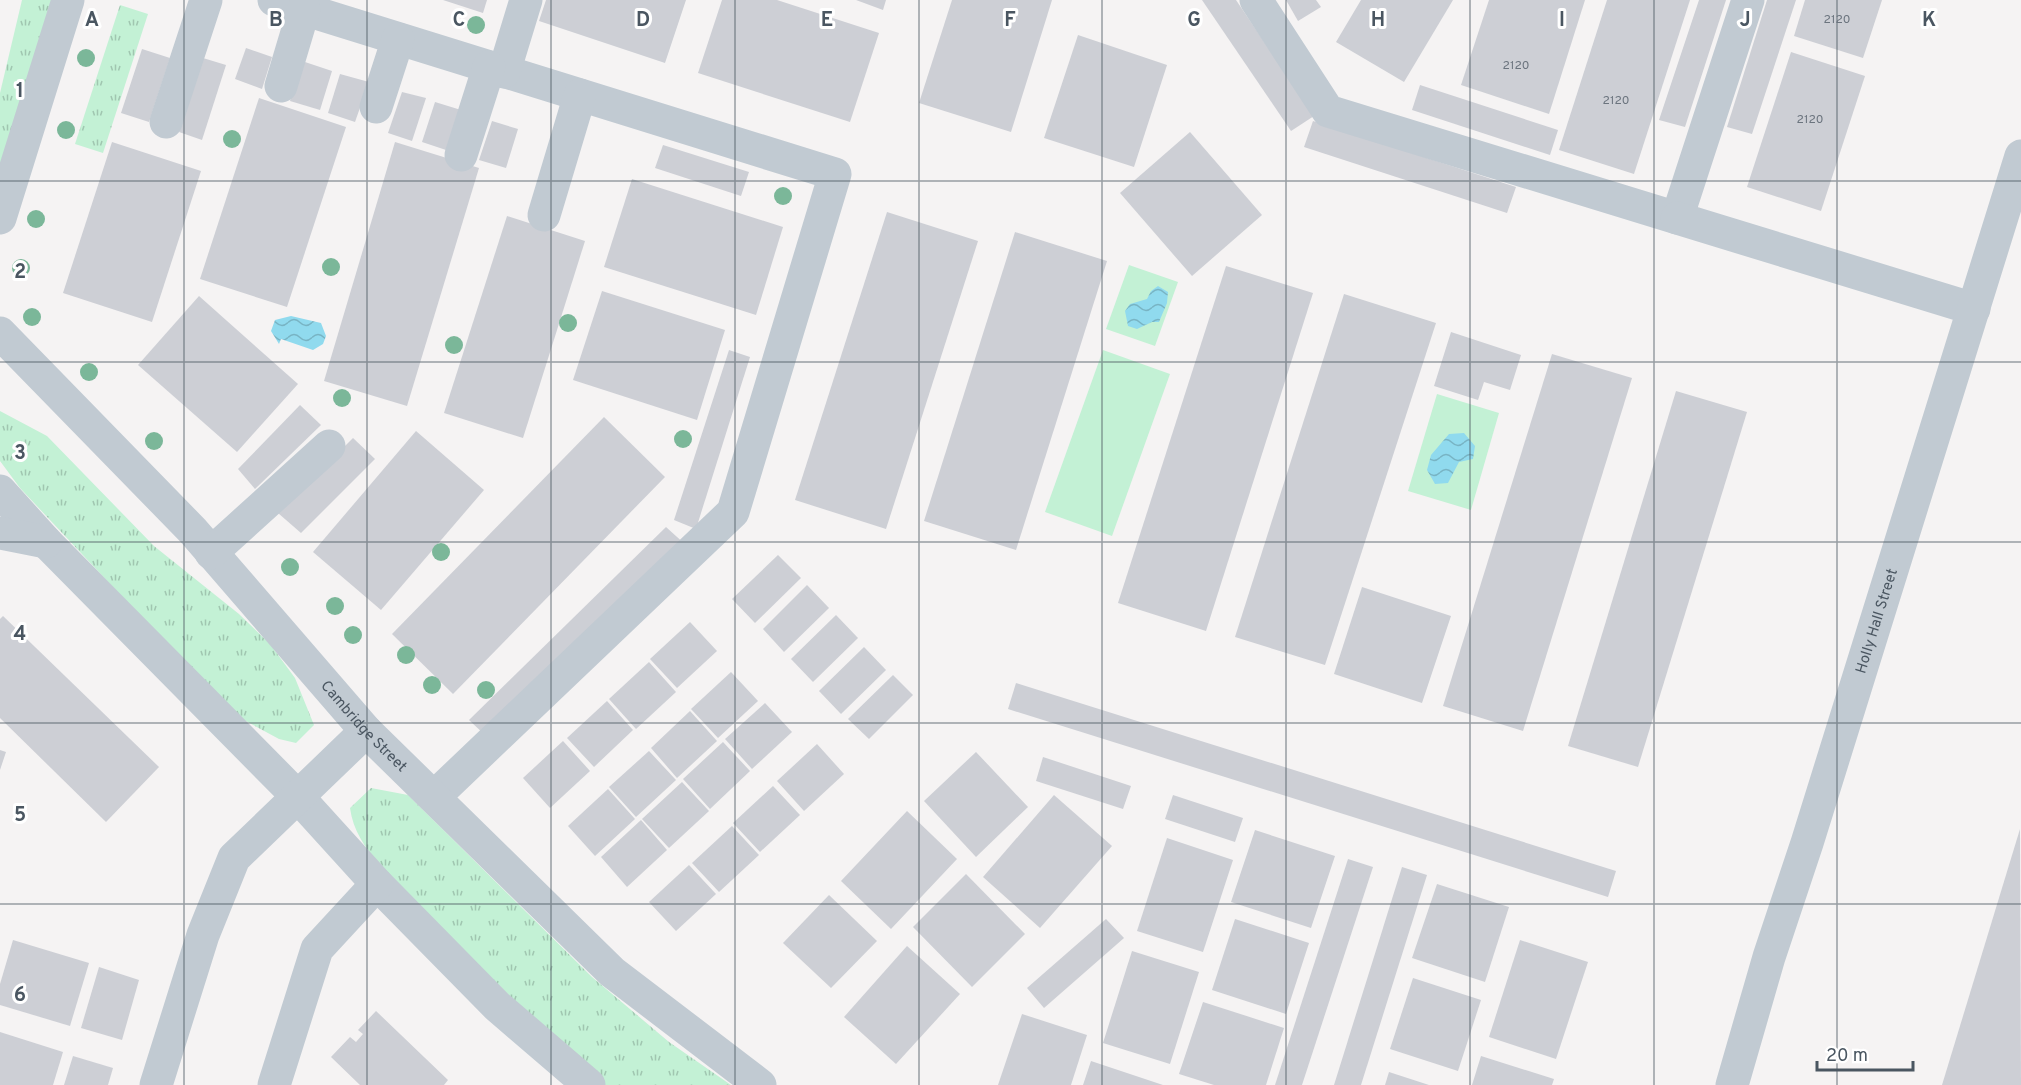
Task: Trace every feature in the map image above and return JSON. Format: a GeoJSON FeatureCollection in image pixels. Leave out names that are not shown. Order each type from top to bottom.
{"type":"FeatureCollection","features":[{"type":"Feature","properties":{"kind":"street"},"geometry":{"type":"LineString","coordinates":[[0,218],[68,0]]}},
{"type":"Feature","properties":{"kind":"street"},"geometry":{"type":"LineString","coordinates":[[166,122],[206,0]]}},
{"type":"Feature","properties":{"kind":"street"},"geometry":{"type":"LineString","coordinates":[[461,155],[526,0]]}},
{"type":"Feature","properties":{"kind":"street"},"geometry":{"type":"LineString","coordinates":[[1256,0],[1328,111],[1974,309]]}},
{"type":"Feature","properties":{"kind":"street"},"geometry":{"type":"LineString","coordinates":[[1677,218],[1748,0]]}},
{"type":"Feature","properties":{"kind":"street"},"geometry":{"type":"LineString","coordinates":[[281,86],[289,5],[835,174],[733,512],[434,797]]}},
{"type":"Feature","properties":{"kind":"street"},"geometry":{"type":"LineString","coordinates":[[376,108],[398,39]]}},
{"type":"Feature","properties":{"kind":"street"},"geometry":{"type":"LineString","coordinates":[[544,214],[580,95]]}},
{"type":"Feature","properties":{"kind":"street","name":"Holly Hall Street"},"geometry":{"type":"LineString","coordinates":[[1732,1085],[1769,957],[1807,843],[2021,156]]}},
{"type":"Feature","properties":{"kind":"street","name":"Cambridge Street"},"geometry":{"type":"LineString","coordinates":[[0,333],[211,553],[366,731],[612,972],[760,1085]]}},
{"type":"Feature","properties":{"kind":"street"},"geometry":{"type":"LineString","coordinates":[[211,553],[329,446]]}},
{"type":"Feature","properties":{"kind":"street"},"geometry":{"type":"LineString","coordinates":[[0,491],[46,542],[298,797],[377,884],[497,1006],[589,1085]]}},
{"type":"Feature","properties":{"kind":"street"},"geometry":{"type":"LineString","coordinates":[[0,533],[46,542]]}},
{"type":"Feature","properties":{"kind":"street"},"geometry":{"type":"LineString","coordinates":[[156,1085],[203,935],[234,858],[366,731]]}},
{"type":"Feature","properties":{"kind":"street"},"geometry":{"type":"LineString","coordinates":[[274,1085],[317,950],[377,884]]}},
{"type":"Feature","properties":{"kind":"green space"},"geometry":{"type":"Polygon","coordinates":[[[22,0],[58,0],[0,185],[0,93],[22,0]]]}},
{"type":"Feature","properties":{"kind":"green space"},"geometry":{"type":"Polygon","coordinates":[[[120,5],[148,14],[103,153],[75,144],[120,5]]]}},
{"type":"Feature","properties":{"kind":"green space"},"geometry":{"type":"Polygon","coordinates":[[[1129,265],[1178,282],[1155,346],[1106,329],[1129,265]]]}},
{"type":"Feature","properties":{"kind":"green space"},"geometry":{"type":"Polygon","coordinates":[[[1103,350],[1170,374],[1112,536],[1045,512],[1103,350]]]}},
{"type":"Feature","properties":{"kind":"green space"},"geometry":{"type":"Polygon","coordinates":[[[1437,394],[1499,413],[1471,510],[1408,491],[1437,394]]]}},
{"type":"Feature","properties":{"kind":"green space"},"geometry":{"type":"Polygon","coordinates":[[[0,411],[47,436],[154,546],[239,614],[270,644],[295,678],[314,725],[296,743],[279,739],[244,720],[155,632],[20,488],[0,461],[0,411]]]}},
{"type":"Feature","properties":{"kind":"green space"},"geometry":{"type":"Polygon","coordinates":[[[371,788],[408,795],[592,977],[669,1042],[731,1085],[605,1085],[574,1060],[378,865],[357,831],[350,808],[371,788]]]}},
{"type":"Feature","properties":{"kind":"water"},"geometry":{"type":"Polygon","coordinates":[[[1158,286],[1168,292],[1167,303],[1159,322],[1152,322],[1137,329],[1128,326],[1125,311],[1130,304],[1147,299],[1151,291],[1158,286]]]}},
{"type":"Feature","properties":{"kind":"water"},"geometry":{"type":"Polygon","coordinates":[[[291,316],[321,323],[326,336],[323,344],[313,350],[281,339],[279,344],[271,331],[275,320],[291,316]]]}},
{"type":"Feature","properties":{"kind":"water"},"geometry":{"type":"Polygon","coordinates":[[[1464,433],[1475,446],[1473,459],[1459,462],[1448,483],[1435,484],[1427,470],[1431,455],[1449,434],[1464,433]]]}},
{"type":"Feature","properties":{"kind":"building"},"geometry":{"type":"Polygon","coordinates":[[[443,0],[487,0],[483,13],[443,0]]]}},
{"type":"Feature","properties":{"kind":"building"},"geometry":{"type":"Polygon","coordinates":[[[546,0],[686,0],[665,63],[539,21],[546,0]]]}},
{"type":"Feature","properties":{"kind":"building"},"geometry":{"type":"Polygon","coordinates":[[[722,0],[777,0],[879,33],[850,122],[698,73],[722,0]]]}},
{"type":"Feature","properties":{"kind":"building"},"geometry":{"type":"Polygon","coordinates":[[[856,0],[886,0],[883,10],[856,0]]]}},
{"type":"Feature","properties":{"kind":"building"},"geometry":{"type":"Polygon","coordinates":[[[952,0],[1052,0],[1011,132],[919,103],[952,0]]]}},
{"type":"Feature","properties":{"kind":"building"},"geometry":{"type":"Polygon","coordinates":[[[1202,0],[1236,0],[1314,116],[1291,131],[1202,0]]]}},
{"type":"Feature","properties":{"kind":"building"},"geometry":{"type":"Polygon","coordinates":[[[1286,0],[1316,0],[1321,7],[1298,21],[1286,0]]]}},
{"type":"Feature","properties":{"kind":"building"},"geometry":{"type":"Polygon","coordinates":[[[1361,0],[1453,0],[1404,82],[1336,42],[1361,0]]]}},
{"type":"Feature","properties":{"kind":"building"},"geometry":{"type":"Polygon","coordinates":[[[1489,0],[1585,0],[1549,114],[1461,85],[1489,0]]]}},
{"type":"Feature","properties":{"kind":"building"},"geometry":{"type":"Polygon","coordinates":[[[1607,0],[1690,0],[1634,174],[1559,150],[1607,0]]]}},
{"type":"Feature","properties":{"kind":"building"},"geometry":{"type":"Polygon","coordinates":[[[1699,0],[1726,0],[1685,127],[1659,120],[1699,0]]]}},
{"type":"Feature","properties":{"kind":"building"},"geometry":{"type":"Polygon","coordinates":[[[1767,0],[1796,0],[1752,134],[1727,127],[1767,0]]]}},
{"type":"Feature","properties":{"kind":"building"},"geometry":{"type":"Polygon","coordinates":[[[1805,0],[1882,0],[1863,58],[1794,36],[1805,0]]]}},
{"type":"Feature","properties":{"kind":"building"},"geometry":{"type":"Polygon","coordinates":[[[1078,35],[1167,65],[1134,167],[1044,138],[1078,35]]]}},
{"type":"Feature","properties":{"kind":"building"},"geometry":{"type":"Polygon","coordinates":[[[246,48],[272,57],[262,89],[235,79],[246,48]]]}},
{"type":"Feature","properties":{"kind":"building"},"geometry":{"type":"Polygon","coordinates":[[[142,49],[170,58],[149,122],[121,113],[142,49]]]}},
{"type":"Feature","properties":{"kind":"building"},"geometry":{"type":"Polygon","coordinates":[[[1791,52],[1865,76],[1821,211],[1747,187],[1791,52]]]}},
{"type":"Feature","properties":{"kind":"building"},"geometry":{"type":"Polygon","coordinates":[[[203,58],[226,65],[202,140],[179,132],[203,58]]]}},
{"type":"Feature","properties":{"kind":"building"},"geometry":{"type":"Polygon","coordinates":[[[302,61],[332,71],[320,110],[290,101],[302,61]]]}},
{"type":"Feature","properties":{"kind":"building"},"geometry":{"type":"Polygon","coordinates":[[[340,74],[369,82],[355,122],[328,113],[340,74]]]}},
{"type":"Feature","properties":{"kind":"building"},"geometry":{"type":"Polygon","coordinates":[[[1420,85],[1558,130],[1550,155],[1412,110],[1420,85]]]}},
{"type":"Feature","properties":{"kind":"building"},"geometry":{"type":"Polygon","coordinates":[[[402,92],[426,98],[412,141],[388,133],[402,92]]]}},
{"type":"Feature","properties":{"kind":"building"},"geometry":{"type":"Polygon","coordinates":[[[259,98],[346,127],[287,307],[200,279],[259,98]]]}},
{"type":"Feature","properties":{"kind":"building"},"geometry":{"type":"Polygon","coordinates":[[[435,102],[461,110],[449,151],[422,142],[435,102]]]}},
{"type":"Feature","properties":{"kind":"building"},"geometry":{"type":"Polygon","coordinates":[[[492,121],[518,129],[506,168],[479,160],[492,121]]]}},
{"type":"Feature","properties":{"kind":"building"},"geometry":{"type":"Polygon","coordinates":[[[1313,121],[1516,187],[1507,213],[1304,147],[1313,121]]]}},
{"type":"Feature","properties":{"kind":"building"},"geometry":{"type":"Polygon","coordinates":[[[1190,132],[1262,215],[1192,276],[1120,193],[1190,132]]]}},
{"type":"Feature","properties":{"kind":"building"},"geometry":{"type":"Polygon","coordinates":[[[112,142],[201,171],[152,322],[63,293],[112,142]]]}},
{"type":"Feature","properties":{"kind":"building"},"geometry":{"type":"Polygon","coordinates":[[[395,142],[479,168],[407,406],[324,381],[395,142]]]}},
{"type":"Feature","properties":{"kind":"building"},"geometry":{"type":"Polygon","coordinates":[[[663,145],[749,172],[741,196],[655,168],[663,145]]]}},
{"type":"Feature","properties":{"kind":"building"},"geometry":{"type":"Polygon","coordinates":[[[632,179],[783,227],[756,315],[604,267],[632,179]]]}},
{"type":"Feature","properties":{"kind":"building"},"geometry":{"type":"Polygon","coordinates":[[[887,212],[978,241],[886,529],[795,500],[887,212]]]}},
{"type":"Feature","properties":{"kind":"building"},"geometry":{"type":"Polygon","coordinates":[[[507,216],[585,241],[523,438],[444,413],[507,216]]]}},
{"type":"Feature","properties":{"kind":"building"},"geometry":{"type":"Polygon","coordinates":[[[1015,232],[1107,261],[1016,550],[924,521],[1015,232]]]}},
{"type":"Feature","properties":{"kind":"building"},"geometry":{"type":"Polygon","coordinates":[[[1226,266],[1313,293],[1206,631],[1118,603],[1226,266]]]}},
{"type":"Feature","properties":{"kind":"building"},"geometry":{"type":"Polygon","coordinates":[[[602,291],[725,330],[697,420],[573,380],[602,291]]]}},
{"type":"Feature","properties":{"kind":"building"},"geometry":{"type":"Polygon","coordinates":[[[1344,294],[1436,323],[1325,665],[1235,637],[1344,294]]]}},
{"type":"Feature","properties":{"kind":"building"},"geometry":{"type":"Polygon","coordinates":[[[199,296],[298,384],[237,452],[138,365],[199,296]]]}},
{"type":"Feature","properties":{"kind":"building"},"geometry":{"type":"Polygon","coordinates":[[[1451,332],[1521,355],[1510,390],[1484,382],[1478,400],[1434,386],[1451,332]]]}},
{"type":"Feature","properties":{"kind":"building"},"geometry":{"type":"Polygon","coordinates":[[[729,350],[750,357],[696,529],[674,520],[729,350]]]}},
{"type":"Feature","properties":{"kind":"building"},"geometry":{"type":"Polygon","coordinates":[[[1552,354],[1632,378],[1523,731],[1443,706],[1552,354]]]}},
{"type":"Feature","properties":{"kind":"building"},"geometry":{"type":"Polygon","coordinates":[[[1676,391],[1747,412],[1638,767],[1568,746],[1676,391]]]}},
{"type":"Feature","properties":{"kind":"building"},"geometry":{"type":"Polygon","coordinates":[[[300,405],[321,425],[255,489],[238,469],[300,405]]]}},
{"type":"Feature","properties":{"kind":"building"},"geometry":{"type":"Polygon","coordinates":[[[604,417],[665,477],[453,694],[392,634],[604,417]]]}},
{"type":"Feature","properties":{"kind":"building"},"geometry":{"type":"Polygon","coordinates":[[[416,431],[484,490],[381,610],[313,552],[416,431]]]}},
{"type":"Feature","properties":{"kind":"building"},"geometry":{"type":"Polygon","coordinates":[[[353,438],[375,459],[301,533],[278,513],[353,438]]]}},
{"type":"Feature","properties":{"kind":"building"},"geometry":{"type":"Polygon","coordinates":[[[666,527],[687,546],[486,736],[469,720],[666,527]]]}},
{"type":"Feature","properties":{"kind":"building"},"geometry":{"type":"Polygon","coordinates":[[[778,555],[801,578],[755,623],[732,599],[778,555]]]}},
{"type":"Feature","properties":{"kind":"building"},"geometry":{"type":"Polygon","coordinates":[[[807,585],[829,608],[784,652],[763,629],[807,585]]]}},
{"type":"Feature","properties":{"kind":"building"},"geometry":{"type":"Polygon","coordinates":[[[1362,587],[1451,616],[1422,703],[1334,674],[1362,587]]]}},
{"type":"Feature","properties":{"kind":"building"},"geometry":{"type":"Polygon","coordinates":[[[836,615],[858,638],[813,682],[791,659],[836,615]]]}},
{"type":"Feature","properties":{"kind":"building"},"geometry":{"type":"Polygon","coordinates":[[[3,616],[159,767],[106,822],[0,718],[0,619],[3,616]]]}},
{"type":"Feature","properties":{"kind":"building"},"geometry":{"type":"Polygon","coordinates":[[[690,622],[717,651],[677,688],[650,659],[690,622]]]}},
{"type":"Feature","properties":{"kind":"building"},"geometry":{"type":"Polygon","coordinates":[[[864,647],[886,670],[841,714],[819,691],[864,647]]]}},
{"type":"Feature","properties":{"kind":"building"},"geometry":{"type":"Polygon","coordinates":[[[649,662],[676,692],[636,729],[609,699],[649,662]]]}},
{"type":"Feature","properties":{"kind":"building"},"geometry":{"type":"Polygon","coordinates":[[[731,672],[758,701],[718,738],[691,709],[731,672]]]}},
{"type":"Feature","properties":{"kind":"building"},"geometry":{"type":"Polygon","coordinates":[[[893,675],[913,695],[869,739],[848,719],[893,675]]]}},
{"type":"Feature","properties":{"kind":"building"},"geometry":{"type":"Polygon","coordinates":[[[1016,683],[1616,871],[1608,897],[1008,709],[1016,683]]]}},
{"type":"Feature","properties":{"kind":"building"},"geometry":{"type":"Polygon","coordinates":[[[607,701],[633,730],[594,767],[567,738],[607,701]]]}},
{"type":"Feature","properties":{"kind":"building"},"geometry":{"type":"Polygon","coordinates":[[[765,703],[792,732],[752,769],[725,739],[765,703]]]}},
{"type":"Feature","properties":{"kind":"building"},"geometry":{"type":"Polygon","coordinates":[[[690,711],[717,741],[677,778],[651,748],[690,711]]]}},
{"type":"Feature","properties":{"kind":"building"},"geometry":{"type":"Polygon","coordinates":[[[563,741],[590,771],[550,808],[523,778],[563,741]]]}},
{"type":"Feature","properties":{"kind":"building"},"geometry":{"type":"Polygon","coordinates":[[[723,742],[750,771],[710,809],[683,779],[723,742]]]}},
{"type":"Feature","properties":{"kind":"building"},"geometry":{"type":"Polygon","coordinates":[[[817,744],[844,774],[804,811],[777,781],[817,744]]]}},
{"type":"Feature","properties":{"kind":"building"},"geometry":{"type":"Polygon","coordinates":[[[0,750],[6,752],[0,770],[0,750]]]}},
{"type":"Feature","properties":{"kind":"building"},"geometry":{"type":"Polygon","coordinates":[[[649,751],[676,780],[636,817],[609,787],[649,751]]]}},
{"type":"Feature","properties":{"kind":"building"},"geometry":{"type":"Polygon","coordinates":[[[976,752],[1028,807],[976,857],[924,801],[976,752]]]}},
{"type":"Feature","properties":{"kind":"building"},"geometry":{"type":"Polygon","coordinates":[[[1043,757],[1131,786],[1123,809],[1036,781],[1043,757]]]}},
{"type":"Feature","properties":{"kind":"building"},"geometry":{"type":"Polygon","coordinates":[[[682,782],[709,811],[669,848],[642,819],[682,782]]]}},
{"type":"Feature","properties":{"kind":"building"},"geometry":{"type":"Polygon","coordinates":[[[773,786],[800,815],[760,852],[733,823],[773,786]]]}},
{"type":"Feature","properties":{"kind":"building"},"geometry":{"type":"Polygon","coordinates":[[[608,789],[635,819],[595,856],[568,826],[608,789]]]}},
{"type":"Feature","properties":{"kind":"building"},"geometry":{"type":"Polygon","coordinates":[[[1054,795],[1112,846],[1040,928],[983,877],[1054,795]]]}},
{"type":"Feature","properties":{"kind":"building"},"geometry":{"type":"Polygon","coordinates":[[[1173,795],[1243,818],[1235,842],[1165,819],[1173,795]]]}},
{"type":"Feature","properties":{"kind":"building"},"geometry":{"type":"Polygon","coordinates":[[[907,811],[957,859],[891,929],[841,881],[907,811]]]}},
{"type":"Feature","properties":{"kind":"building"},"geometry":{"type":"Polygon","coordinates":[[[641,820],[667,850],[627,887],[601,857],[641,820]]]}},
{"type":"Feature","properties":{"kind":"building"},"geometry":{"type":"Polygon","coordinates":[[[732,826],[759,855],[719,892],[692,863],[732,826]]]}},
{"type":"Feature","properties":{"kind":"building"},"geometry":{"type":"Polygon","coordinates":[[[2020,829],[2021,1085],[1942,1085],[2020,829]]]}},
{"type":"Feature","properties":{"kind":"building"},"geometry":{"type":"Polygon","coordinates":[[[1255,830],[1335,856],[1311,928],[1231,902],[1255,830]]]}},
{"type":"Feature","properties":{"kind":"building"},"geometry":{"type":"Polygon","coordinates":[[[1167,838],[1233,860],[1203,952],[1137,931],[1167,838]]]}},
{"type":"Feature","properties":{"kind":"building"},"geometry":{"type":"Polygon","coordinates":[[[1348,859],[1373,867],[1302,1085],[1275,1085],[1348,859]]]}},
{"type":"Feature","properties":{"kind":"building"},"geometry":{"type":"Polygon","coordinates":[[[689,865],[716,894],[676,931],[649,902],[689,865]]]}},
{"type":"Feature","properties":{"kind":"building"},"geometry":{"type":"Polygon","coordinates":[[[1402,867],[1427,875],[1361,1085],[1334,1085],[1402,867]]]}},
{"type":"Feature","properties":{"kind":"building"},"geometry":{"type":"Polygon","coordinates":[[[966,874],[1025,934],[972,987],[913,927],[966,874]]]}},
{"type":"Feature","properties":{"kind":"building"},"geometry":{"type":"Polygon","coordinates":[[[1437,884],[1509,907],[1485,982],[1412,958],[1437,884]]]}},
{"type":"Feature","properties":{"kind":"building"},"geometry":{"type":"Polygon","coordinates":[[[829,895],[877,941],[831,988],[783,943],[829,895]]]}},
{"type":"Feature","properties":{"kind":"building"},"geometry":{"type":"Polygon","coordinates":[[[1106,919],[1124,938],[1044,1008],[1027,988],[1106,919]]]}},
{"type":"Feature","properties":{"kind":"building"},"geometry":{"type":"Polygon","coordinates":[[[1235,919],[1309,943],[1286,1014],[1212,990],[1235,919]]]}},
{"type":"Feature","properties":{"kind":"building"},"geometry":{"type":"Polygon","coordinates":[[[13,940],[89,963],[70,1026],[0,1005],[0,984],[13,940]]]}},
{"type":"Feature","properties":{"kind":"building"},"geometry":{"type":"Polygon","coordinates":[[[1520,940],[1588,962],[1556,1059],[1489,1037],[1520,940]]]}},
{"type":"Feature","properties":{"kind":"building"},"geometry":{"type":"Polygon","coordinates":[[[907,946],[960,994],[896,1064],[844,1017],[907,946]]]}},
{"type":"Feature","properties":{"kind":"building"},"geometry":{"type":"Polygon","coordinates":[[[1132,951],[1199,972],[1170,1064],[1103,1043],[1132,951]]]}},
{"type":"Feature","properties":{"kind":"building"},"geometry":{"type":"Polygon","coordinates":[[[99,967],[139,980],[122,1040],[81,1028],[99,967]]]}},
{"type":"Feature","properties":{"kind":"building"},"geometry":{"type":"Polygon","coordinates":[[[1413,978],[1481,1000],[1458,1071],[1390,1049],[1413,978]]]}},
{"type":"Feature","properties":{"kind":"building"},"geometry":{"type":"Polygon","coordinates":[[[1203,1002],[1284,1028],[1266,1085],[1214,1085],[1179,1074],[1203,1002]]]}},
{"type":"Feature","properties":{"kind":"building"},"geometry":{"type":"Polygon","coordinates":[[[376,1011],[448,1080],[444,1085],[360,1085],[331,1057],[350,1037],[356,1042],[363,1034],[358,1030],[376,1011]]]}},
{"type":"Feature","properties":{"kind":"building"},"geometry":{"type":"Polygon","coordinates":[[[1022,1014],[1087,1035],[1071,1085],[998,1085],[1022,1014]]]}},
{"type":"Feature","properties":{"kind":"building"},"geometry":{"type":"Polygon","coordinates":[[[0,1032],[63,1052],[53,1085],[0,1085],[0,1032]]]}},
{"type":"Feature","properties":{"kind":"building"},"geometry":{"type":"Polygon","coordinates":[[[73,1056],[113,1068],[108,1085],[64,1085],[73,1056]]]}},
{"type":"Feature","properties":{"kind":"building"},"geometry":{"type":"Polygon","coordinates":[[[1481,1056],[1554,1079],[1552,1085],[1472,1085],[1481,1056]]]}},
{"type":"Feature","properties":{"kind":"building"},"geometry":{"type":"Polygon","coordinates":[[[1091,1061],[1163,1085],[1083,1085],[1091,1061]]]}},
{"type":"Feature","properties":{"kind":"building"},"geometry":{"type":"Polygon","coordinates":[[[1389,1072],[1429,1085],[1385,1085],[1389,1072]]]}}]}
